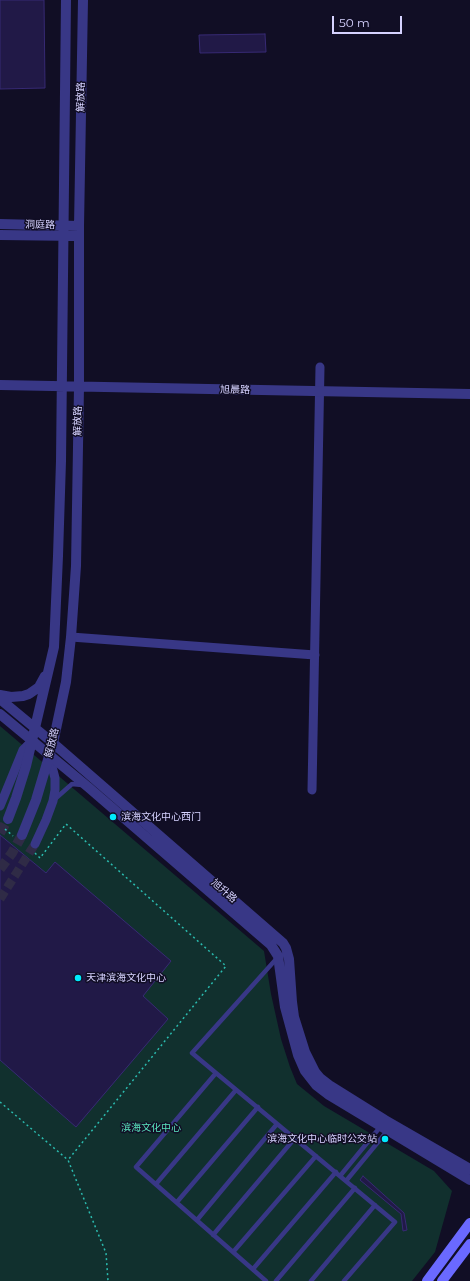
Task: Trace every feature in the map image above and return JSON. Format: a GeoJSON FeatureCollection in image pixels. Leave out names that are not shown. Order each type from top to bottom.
{"type":"FeatureCollection","features":[{"type":"Feature","properties":{"kind":"main road"},"geometry":{"type":"LineString","coordinates":[[427,1281],[470,1223]]}},
{"type":"Feature","properties":{"kind":"main road"},"geometry":{"type":"LineString","coordinates":[[442,1281],[470,1244]]}},
{"type":"Feature","properties":{"kind":"street","name":"解放路"},"geometry":{"type":"LineString","coordinates":[[8,819],[20,786],[54,647],[57,601],[61,461],[66,0]]}},
{"type":"Feature","properties":{"kind":"street","name":"解放路"},"geometry":{"type":"LineString","coordinates":[[22,835],[36,800],[53,743],[66,682],[71,637],[76,566],[79,388],[79,226],[83,0]]}},
{"type":"Feature","properties":{"kind":"street","name":"洞庭路"},"geometry":{"type":"LineString","coordinates":[[0,224],[79,226]]}},
{"type":"Feature","properties":{"kind":"street"},"geometry":{"type":"LineString","coordinates":[[0,235],[79,236]]}},
{"type":"Feature","properties":{"kind":"street"},"geometry":{"type":"LineString","coordinates":[[312,790],[320,367]]}},
{"type":"Feature","properties":{"kind":"street","name":"旭晨路"},"geometry":{"type":"LineString","coordinates":[[0,385],[79,388],[470,394]]}},
{"type":"Feature","properties":{"kind":"street"},"geometry":{"type":"LineString","coordinates":[[71,637],[314,655]]}},
{"type":"Feature","properties":{"kind":"street"},"geometry":{"type":"LineString","coordinates":[[0,695],[11,697],[29,694],[42,683],[50,665]]}},
{"type":"Feature","properties":{"kind":"street","name":"旭升路"},"geometry":{"type":"LineString","coordinates":[[0,699],[53,743],[273,934],[283,943],[286,948]]}},
{"type":"Feature","properties":{"kind":"street","name":"旭升路"},"geometry":{"type":"LineString","coordinates":[[0,714],[88,787],[271,945],[278,956]]}},
{"type":"Feature","properties":{"kind":"street"},"geometry":{"type":"LineString","coordinates":[[0,806],[22,750],[32,741]]}},
{"type":"Feature","properties":{"kind":"street"},"geometry":{"type":"LineString","coordinates":[[34,844],[53,801],[55,778],[50,755]]}},
{"type":"Feature","properties":{"kind":"street"},"geometry":{"type":"LineString","coordinates":[[286,948],[289,959],[294,1017],[305,1052],[320,1078],[383,1126],[470,1169]]}},
{"type":"Feature","properties":{"kind":"street"},"geometry":{"type":"LineString","coordinates":[[278,956],[282,991],[288,1023],[298,1055],[305,1071],[316,1085],[329,1095],[383,1126],[470,1180]]}},
{"type":"Feature","properties":{"kind":"lane"},"geometry":{"type":"LineString","coordinates":[[53,801],[66,787],[72,784],[88,787]]}},
{"type":"Feature","properties":{"kind":"lane"},"geometry":{"type":"LineString","coordinates":[[286,948],[192,1053],[395,1222],[344,1281]]}},
{"type":"Feature","properties":{"kind":"lane"},"geometry":{"type":"LineString","coordinates":[[216,1073],[136,1167],[234,1251],[266,1281]]}},
{"type":"Feature","properties":{"kind":"lane"},"geometry":{"type":"LineString","coordinates":[[156,1184],[236,1090]]}},
{"type":"Feature","properties":{"kind":"lane"},"geometry":{"type":"LineString","coordinates":[[177,1202],[258,1108]]}},
{"type":"Feature","properties":{"kind":"lane"},"geometry":{"type":"LineString","coordinates":[[197,1220],[277,1124]]}},
{"type":"Feature","properties":{"kind":"lane"},"geometry":{"type":"LineString","coordinates":[[340,1176],[383,1126]]}},
{"type":"Feature","properties":{"kind":"lane"},"geometry":{"type":"LineString","coordinates":[[346,1181],[352,1175],[383,1126]]}},
{"type":"Feature","properties":{"kind":"lane"},"geometry":{"type":"LineString","coordinates":[[213,1234],[295,1138]]}},
{"type":"Feature","properties":{"kind":"lane"},"geometry":{"type":"LineString","coordinates":[[234,1251],[316,1156]]}},
{"type":"Feature","properties":{"kind":"lane"},"geometry":{"type":"LineString","coordinates":[[345,1170],[344,1176],[346,1181]]}},
{"type":"Feature","properties":{"kind":"lane"},"geometry":{"type":"LineString","coordinates":[[253,1269],[336,1172]]}},
{"type":"Feature","properties":{"kind":"lane"},"geometry":{"type":"LineString","coordinates":[[352,1175],[350,1182],[353,1187]]}},
{"type":"Feature","properties":{"kind":"lane"},"geometry":{"type":"LineString","coordinates":[[276,1281],[353,1187]]}},
{"type":"Feature","properties":{"kind":"lane"},"geometry":{"type":"LineString","coordinates":[[311,1281],[375,1205]]}},
{"type":"Feature","properties":{"kind":"path"},"geometry":{"type":"LineString","coordinates":[[40,858],[66,824],[226,966],[68,1160]]}},
{"type":"Feature","properties":{"kind":"path"},"geometry":{"type":"LineString","coordinates":[[0,1102],[42,1136],[68,1160],[106,1253],[108,1281]]}},
{"type":"Feature","properties":{"kind":"green space","name":"滨海文化中心"},"geometry":{"type":"Polygon","coordinates":[[[0,726],[264,951],[271,994],[281,1039],[297,1084],[324,1106],[434,1171],[452,1191],[435,1252],[412,1281],[0,1281],[0,726]]]}},
{"type":"Feature","properties":{"kind":"building"},"geometry":{"type":"Polygon","coordinates":[[[0,0],[44,0],[45,88],[0,89],[0,0]]]}},
{"type":"Feature","properties":{"kind":"building"},"geometry":{"type":"Polygon","coordinates":[[[265,34],[266,52],[200,53],[199,35],[265,34]]]}},
{"type":"Feature","properties":{"kind":"building","name":"天津滨海文化中心"},"geometry":{"type":"Polygon","coordinates":[[[0,835],[46,873],[55,862],[171,961],[143,996],[168,1019],[76,1127],[0,1060],[0,835]]]}},
{"type":"Feature","properties":{"kind":"building"},"geometry":{"type":"Polygon","coordinates":[[[363,1176],[404,1213],[407,1230],[403,1231],[401,1214],[360,1180],[363,1176]]]}},
{"type":"Feature","properties":{"kind":"tunnel"},"geometry":{"type":"LineString","coordinates":[[0,833],[8,819]]}},
{"type":"Feature","properties":{"kind":"tunnel"},"geometry":{"type":"LineString","coordinates":[[0,869],[12,853],[22,835]]}},
{"type":"Feature","properties":{"kind":"tunnel"},"geometry":{"type":"LineString","coordinates":[[0,899],[35,844]]}},
{"type":"Feature","properties":{"kind":"place","name":"滨海文化中心西门"},"geometry":{"type":"Point","coordinates":[113,817]}},
{"type":"Feature","properties":{"kind":"place","name":"天津滨海文化中心"},"geometry":{"type":"Point","coordinates":[78,978]}},
{"type":"Feature","properties":{"kind":"place","name":"滨海文化中心临时公交站"},"geometry":{"type":"Point","coordinates":[385,1139]}}]}
